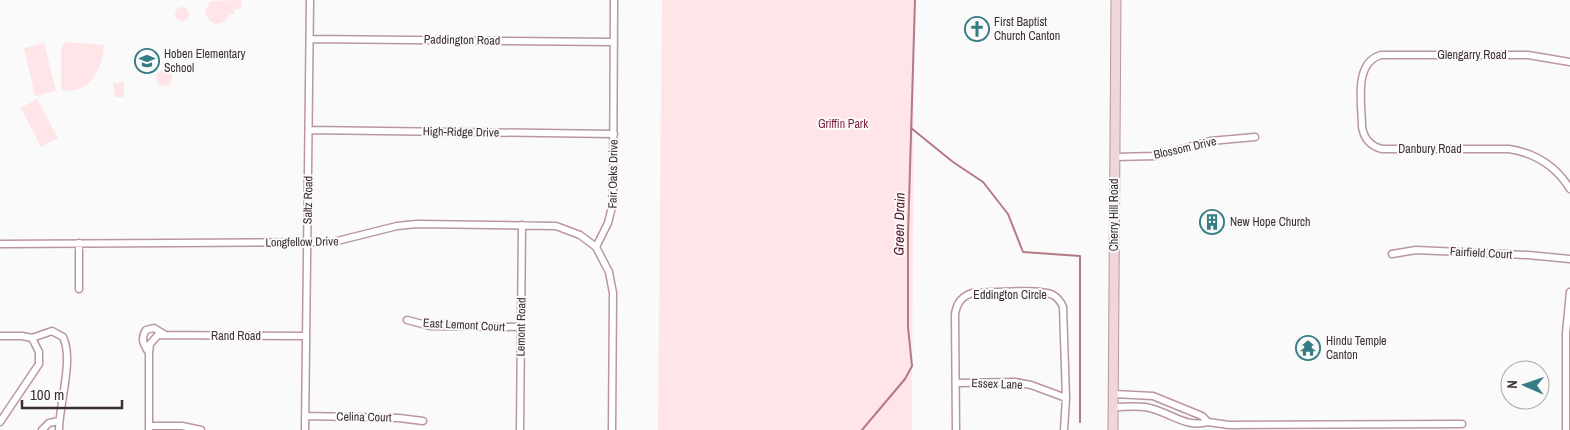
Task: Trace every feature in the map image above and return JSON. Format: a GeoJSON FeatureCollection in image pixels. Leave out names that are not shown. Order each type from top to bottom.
{"type":"FeatureCollection","features":[{"type":"Feature","properties":{"kind":"main road","name":"Cherry Hill Road"},"geometry":{"type":"LineString","coordinates":[[1114,430],[1116,0]]}},
{"type":"Feature","properties":{"kind":"street","name":"Saltz Road"},"geometry":{"type":"LineString","coordinates":[[305,430],[310,0]]}},
{"type":"Feature","properties":{"kind":"street","name":"Fair Oaks Drive"},"geometry":{"type":"LineString","coordinates":[[596,247],[613,208],[614,0]]}},
{"type":"Feature","properties":{"kind":"street","name":"Paddington Road"},"geometry":{"type":"LineString","coordinates":[[310,39],[614,42]]}},
{"type":"Feature","properties":{"kind":"street","name":"Glengarry Road"},"geometry":{"type":"LineString","coordinates":[[1374,57],[1385,54],[1528,55],[1570,62]]}},
{"type":"Feature","properties":{"kind":"street","name":"Danbury Road"},"geometry":{"type":"LineString","coordinates":[[1374,57],[1367,63],[1362,76],[1362,127],[1370,143],[1382,149],[1516,150],[1532,155],[1548,164],[1562,177],[1570,189]]}},
{"type":"Feature","properties":{"kind":"street","name":"High-Ridge Drive"},"geometry":{"type":"LineString","coordinates":[[309,130],[614,134]]}},
{"type":"Feature","properties":{"kind":"street","name":"Blossom Drive"},"geometry":{"type":"LineString","coordinates":[[1114,157],[1156,156],[1210,140],[1255,137]]}},
{"type":"Feature","properties":{"kind":"street","name":"Longfellow Drive"},"geometry":{"type":"LineString","coordinates":[[0,244],[307,243],[345,241],[398,226],[417,224],[522,224],[562,227],[580,235],[596,247]]}},
{"type":"Feature","properties":{"kind":"street","name":"Lemont Road"},"geometry":{"type":"LineString","coordinates":[[520,430],[522,224]]}},
{"type":"Feature","properties":{"kind":"street"},"geometry":{"type":"LineString","coordinates":[[79,244],[79,289]]}},
{"type":"Feature","properties":{"kind":"street"},"geometry":{"type":"LineString","coordinates":[[596,247],[609,272],[613,293],[612,430]]}},
{"type":"Feature","properties":{"kind":"street","name":"Fairfield Court"},"geometry":{"type":"LineString","coordinates":[[1392,254],[1416,250],[1528,255],[1570,259]]}},
{"type":"Feature","properties":{"kind":"street"},"geometry":{"type":"LineString","coordinates":[[1566,430],[1566,333],[1570,292]]}},
{"type":"Feature","properties":{"kind":"street","name":"Eddington Circle"},"geometry":{"type":"LineString","coordinates":[[956,430],[955,314],[960,299],[972,294],[1045,293],[1054,296],[1063,307],[1066,398],[1064,430]]}},
{"type":"Feature","properties":{"kind":"street","name":"East Lemont Court"},"geometry":{"type":"LineString","coordinates":[[407,320],[430,326],[521,327]]}},
{"type":"Feature","properties":{"kind":"street","name":"Rand Road"},"geometry":{"type":"LineString","coordinates":[[149,353],[143,343],[143,335],[146,330],[154,328],[165,335]]}},
{"type":"Feature","properties":{"kind":"street"},"geometry":{"type":"LineString","coordinates":[[0,336],[32,338],[52,330],[60,333],[64,339],[65,377],[59,430]]}},
{"type":"Feature","properties":{"kind":"street","name":"Rand Road"},"geometry":{"type":"LineString","coordinates":[[149,353],[150,344],[158,335],[306,336]]}},
{"type":"Feature","properties":{"kind":"street"},"geometry":{"type":"LineString","coordinates":[[1,418],[39,364],[40,352],[32,338]]}},
{"type":"Feature","properties":{"kind":"street"},"geometry":{"type":"LineString","coordinates":[[149,353],[149,428],[182,426],[201,430]]}},
{"type":"Feature","properties":{"kind":"street","name":"Essex Lane"},"geometry":{"type":"LineString","coordinates":[[956,383],[1015,382],[1031,385],[1066,398]]}},
{"type":"Feature","properties":{"kind":"street"},"geometry":{"type":"LineString","coordinates":[[1114,394],[1153,396],[1202,416],[1208,422]]}},
{"type":"Feature","properties":{"kind":"street"},"geometry":{"type":"LineString","coordinates":[[1114,407],[1145,407],[1186,423],[1199,424],[1208,422],[1228,425],[1462,424]]}},
{"type":"Feature","properties":{"kind":"street","name":"Celina Court"},"geometry":{"type":"LineString","coordinates":[[305,416],[399,418],[423,421]]}},
{"type":"Feature","properties":{"kind":"street"},"geometry":{"type":"LineString","coordinates":[[42,430],[49,423],[59,421]]}},
{"type":"Feature","properties":{"kind":"green space"},"geometry":{"type":"Polygon","coordinates":[[[241,0],[241,9],[234,9],[234,14],[229,15],[218,24],[211,22],[206,15],[205,10],[211,1],[241,0]]]}},
{"type":"Feature","properties":{"kind":"green space","name":"Griffin Park"},"geometry":{"type":"Polygon","coordinates":[[[662,0],[914,0],[912,430],[658,430],[662,0]]]}},
{"type":"Feature","properties":{"kind":"green space"},"geometry":{"type":"Polygon","coordinates":[[[179,7],[185,7],[189,14],[185,21],[179,21],[175,17],[175,11],[179,7]]]}},
{"type":"Feature","properties":{"kind":"green space"},"geometry":{"type":"Polygon","coordinates":[[[65,42],[104,45],[100,64],[93,78],[80,88],[61,91],[61,47],[65,42]]]}},
{"type":"Feature","properties":{"kind":"green space"},"geometry":{"type":"Polygon","coordinates":[[[44,43],[56,91],[35,96],[24,48],[44,43]]]}},
{"type":"Feature","properties":{"kind":"green space"},"geometry":{"type":"Polygon","coordinates":[[[164,70],[170,72],[172,78],[170,84],[164,86],[158,84],[156,78],[158,72],[164,70]]]}},
{"type":"Feature","properties":{"kind":"green space"},"geometry":{"type":"Polygon","coordinates":[[[124,82],[124,97],[115,97],[113,83],[124,82]]]}},
{"type":"Feature","properties":{"kind":"green space"},"geometry":{"type":"Polygon","coordinates":[[[37,99],[58,138],[41,147],[21,108],[37,99]]]}},
{"type":"Feature","properties":{"kind":"waterway","name":"Green Drain"},"geometry":{"type":"LineString","coordinates":[[862,430],[905,379],[912,366],[908,327],[908,236],[915,0]]}},
{"type":"Feature","properties":{"kind":"waterway"},"geometry":{"type":"LineString","coordinates":[[911,128],[953,162],[983,182],[1008,214],[1023,252],[1080,256],[1080,422]]}},
{"type":"Feature","properties":{"kind":"place","name":"First Baptist Church Canton"},"geometry":{"type":"Point","coordinates":[977,29]}},
{"type":"Feature","properties":{"kind":"place","name":"Hoben Elementary School"},"geometry":{"type":"Point","coordinates":[147,61]}},
{"type":"Feature","properties":{"kind":"place","name":"New Hope Church"},"geometry":{"type":"Point","coordinates":[1212,222]}},
{"type":"Feature","properties":{"kind":"place","name":"Hindu Temple Canton"},"geometry":{"type":"Point","coordinates":[1308,348]}}]}
